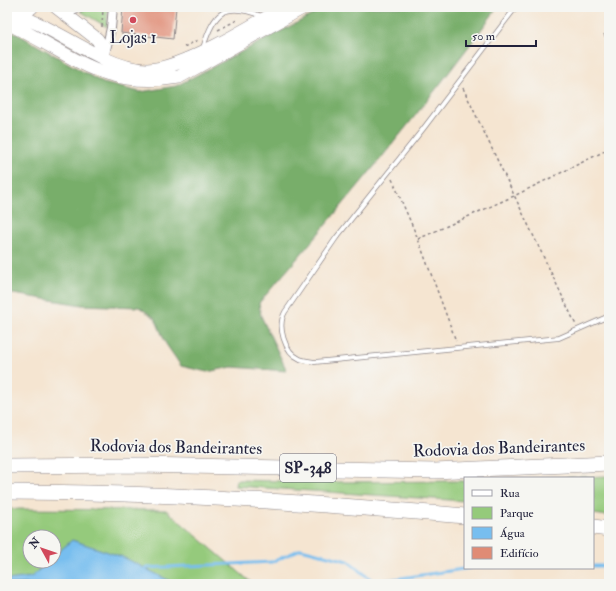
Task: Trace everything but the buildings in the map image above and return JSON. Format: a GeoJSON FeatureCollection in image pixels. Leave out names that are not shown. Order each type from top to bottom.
{"type":"FeatureCollection","features":[{"type":"Feature","properties":{"kind":"highway","name":"Rodovia dos Bandeirantes"},"geometry":{"type":"LineString","coordinates":[[7,466],[140,465],[435,471],[609,463]]}},
{"type":"Feature","properties":{"kind":"highway","name":"SP-348"},"geometry":{"type":"LineString","coordinates":[[7,492],[86,492],[144,495],[333,505],[464,516]]}},
{"type":"Feature","properties":{"kind":"highway"},"geometry":{"type":"LineString","coordinates":[[594,527],[609,529]]}},
{"type":"Feature","properties":{"kind":"main road"},"geometry":{"type":"LineString","coordinates":[[14,22],[32,7]]}},
{"type":"Feature","properties":{"kind":"main road"},"geometry":{"type":"LineString","coordinates":[[14,22],[104,58],[129,67],[146,70],[173,64],[201,52],[284,7]]}},
{"type":"Feature","properties":{"kind":"main road"},"geometry":{"type":"LineString","coordinates":[[7,12],[14,22],[71,59],[110,75],[142,80],[179,77],[304,7]]}},
{"type":"Feature","properties":{"kind":"main road"},"geometry":{"type":"LineString","coordinates":[[58,8],[96,39],[101,45],[104,58]]}},
{"type":"Feature","properties":{"kind":"main road"},"geometry":{"type":"LineString","coordinates":[[92,68],[104,58]]}},
{"type":"Feature","properties":{"kind":"street"},"geometry":{"type":"LineString","coordinates":[[58,8],[72,10],[81,7]]}},
{"type":"Feature","properties":{"kind":"street"},"geometry":{"type":"LineString","coordinates":[[104,58],[111,28],[113,7]]}},
{"type":"Feature","properties":{"kind":"lane"},"geometry":{"type":"LineString","coordinates":[[516,7],[460,81],[336,238],[283,315],[281,329],[292,353],[301,359],[316,362],[559,338],[609,316]]}},
{"type":"Feature","properties":{"kind":"lane"},"geometry":{"type":"LineString","coordinates":[[201,52],[209,27],[221,14],[234,9],[252,12],[266,18]]}},
{"type":"Feature","properties":{"kind":"path"},"geometry":{"type":"LineString","coordinates":[[101,26],[103,7]]}},
{"type":"Feature","properties":{"kind":"path"},"geometry":{"type":"LineString","coordinates":[[182,48],[252,12]]}},
{"type":"Feature","properties":{"kind":"path"},"geometry":{"type":"LineString","coordinates":[[604,34],[609,43]]}},
{"type":"Feature","properties":{"kind":"path"},"geometry":{"type":"LineString","coordinates":[[460,81],[579,330]]}},
{"type":"Feature","properties":{"kind":"path"},"geometry":{"type":"LineString","coordinates":[[418,240],[514,196],[609,149]]}},
{"type":"Feature","properties":{"kind":"path"},"geometry":{"type":"LineString","coordinates":[[389,172],[418,240],[458,347]]}},
{"type":"Feature","properties":{"kind":"green space"},"geometry":{"type":"Polygon","coordinates":[[[91,7],[108,7],[107,27],[80,11],[91,7]]]}},
{"type":"Feature","properties":{"kind":"green space"},"geometry":{"type":"Polygon","coordinates":[[[327,7],[498,7],[382,158],[259,303],[261,316],[287,371],[232,367],[207,372],[181,366],[166,344],[155,318],[139,307],[82,305],[7,293],[7,28],[103,83],[140,92],[176,86],[327,7]]]}},
{"type":"Feature","properties":{"kind":"green space"},"geometry":{"type":"Polygon","coordinates":[[[609,476],[609,516],[594,514],[594,477],[578,477],[609,476]]]}},
{"type":"Feature","properties":{"kind":"green space"},"geometry":{"type":"Polygon","coordinates":[[[236,480],[333,482],[464,481],[464,501],[235,486],[236,480]]]}},
{"type":"Feature","properties":{"kind":"green space"},"geometry":{"type":"Polygon","coordinates":[[[7,509],[166,510],[253,584],[7,584],[7,509]]]}},
{"type":"Feature","properties":{"kind":"water"},"geometry":{"type":"Polygon","coordinates":[[[72,540],[123,557],[170,581],[171,584],[7,584],[7,580],[31,577],[40,569],[62,569],[62,549],[72,540]]]}},
{"type":"Feature","properties":{"kind":"waterway"},"geometry":{"type":"LineString","coordinates":[[146,568],[272,562],[301,549],[348,561],[374,582],[464,569]]}},
{"type":"Feature","properties":{"kind":"waterway"},"geometry":{"type":"LineString","coordinates":[[594,566],[609,566]]}},
{"type":"Feature","properties":{"kind":"place","name":"Lojas 1"},"geometry":{"type":"Point","coordinates":[133,20]}}]}
